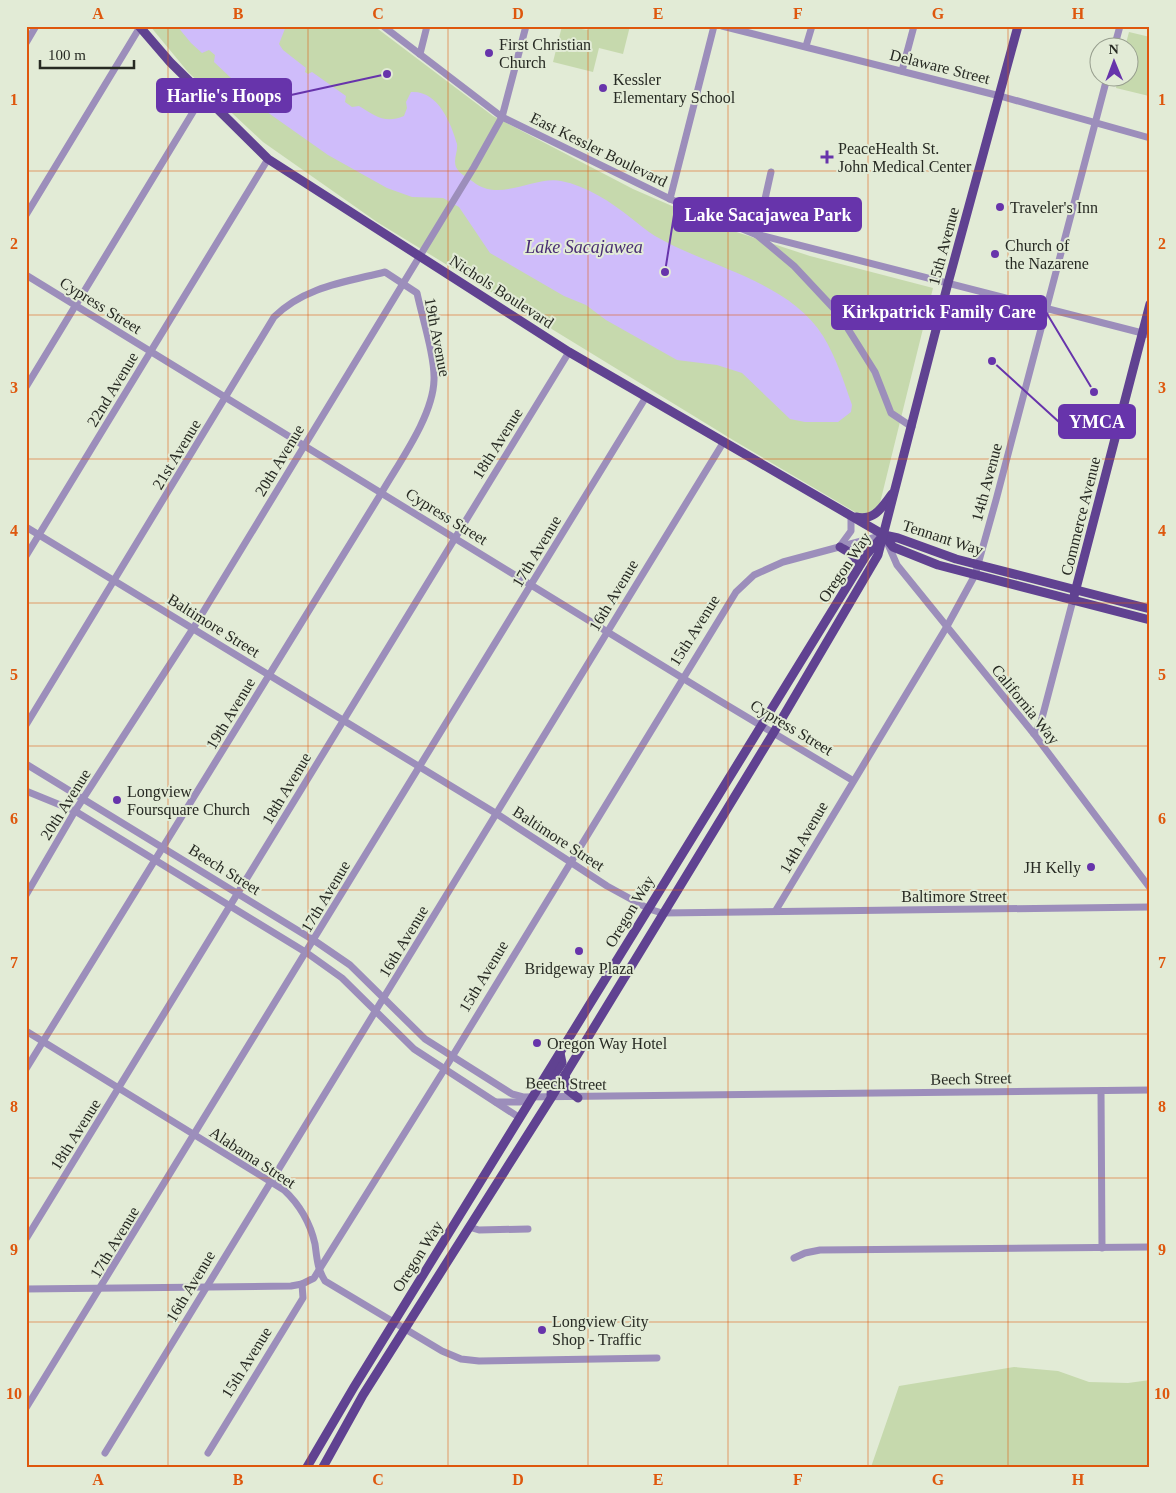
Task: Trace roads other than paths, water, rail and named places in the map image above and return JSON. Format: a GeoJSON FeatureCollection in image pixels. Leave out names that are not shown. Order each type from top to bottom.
{"type":"FeatureCollection","features":[{"type":"Feature","properties":{"kind":"main road","name":"15th Avenue"},"geometry":{"type":"LineString","coordinates":[[884,535],[948,283],[1018,26]]}},
{"type":"Feature","properties":{"kind":"main road","name":"Nichols Boulevard"},"geometry":{"type":"LineString","coordinates":[[140,27],[170,62],[268,159],[569,352],[884,535]]}},
{"type":"Feature","properties":{"kind":"main road","name":"Commerce Avenue"},"geometry":{"type":"LineString","coordinates":[[1073,600],[1146,334],[1150,304]]}},
{"type":"Feature","properties":{"kind":"main road"},"geometry":{"type":"LineString","coordinates":[[851,517],[866,518],[876,514],[896,490]]}},
{"type":"Feature","properties":{"kind":"main road","name":"Tennant Way"},"geometry":{"type":"LineString","coordinates":[[884,535],[898,538],[936,554],[1150,609]]}},
{"type":"Feature","properties":{"kind":"main road","name":"Tennant Way"},"geometry":{"type":"LineString","coordinates":[[884,535],[893,547],[919,558],[1150,620]]}},
{"type":"Feature","properties":{"kind":"main road","name":"Oregon Way"},"geometry":{"type":"LineString","coordinates":[[307,1467],[393,1323],[858,568],[867,554],[884,535]]}},
{"type":"Feature","properties":{"kind":"main road","name":"Oregon Way"},"geometry":{"type":"LineString","coordinates":[[323,1467],[364,1395],[551,1098],[774,732],[874,562],[884,535]]}},
{"type":"Feature","properties":{"kind":"main road"},"geometry":{"type":"LineString","coordinates":[[840,547],[855,556],[858,561],[858,568]]}},
{"type":"Feature","properties":{"kind":"main road"},"geometry":{"type":"LineString","coordinates":[[551,1098],[552,1078],[562,1063],[560,1053]]}},
{"type":"Feature","properties":{"kind":"main road"},"geometry":{"type":"LineString","coordinates":[[564,1075],[568,1090],[578,1098]]}},
{"type":"Feature","properties":{"kind":"street"},"geometry":{"type":"LineString","coordinates":[[26,42],[36,26]]}},
{"type":"Feature","properties":{"kind":"street","name":"East Kessler Boulevard"},"geometry":{"type":"LineString","coordinates":[[383,26],[502,117],[670,199],[757,235],[794,266],[838,313],[875,372],[891,413],[912,427]]}},
{"type":"Feature","properties":{"kind":"street"},"geometry":{"type":"LineString","coordinates":[[420,54],[428,26]]}},
{"type":"Feature","properties":{"kind":"street","name":"20th Avenue"},"geometry":{"type":"LineString","coordinates":[[26,895],[83,798],[194,628],[303,445],[474,167],[502,117],[526,26]]}},
{"type":"Feature","properties":{"kind":"street"},"geometry":{"type":"LineString","coordinates":[[670,199],[714,26]]}},
{"type":"Feature","properties":{"kind":"street","name":"Delaware Street"},"geometry":{"type":"LineString","coordinates":[[722,26],[1000,96],[1150,138]]}},
{"type":"Feature","properties":{"kind":"street"},"geometry":{"type":"LineString","coordinates":[[806,46],[812,26]]}},
{"type":"Feature","properties":{"kind":"street"},"geometry":{"type":"LineString","coordinates":[[902,71],[914,26]]}},
{"type":"Feature","properties":{"kind":"street"},"geometry":{"type":"LineString","coordinates":[[26,215],[140,27]]}},
{"type":"Feature","properties":{"kind":"street","name":"14th Avenue"},"geometry":{"type":"LineString","coordinates":[[776,910],[852,780],[946,628],[978,565],[1104,88]]}},
{"type":"Feature","properties":{"kind":"street"},"geometry":{"type":"LineString","coordinates":[[26,387],[204,94]]}},
{"type":"Feature","properties":{"kind":"street","name":"22nd Avenue"},"geometry":{"type":"LineString","coordinates":[[26,556],[268,159]]}},
{"type":"Feature","properties":{"kind":"street"},"geometry":{"type":"LineString","coordinates":[[772,172],[757,235],[1146,334]]}},
{"type":"Feature","properties":{"kind":"street","name":"21st Avenue"},"geometry":{"type":"LineString","coordinates":[[26,725],[227,397],[270,323],[285,306],[311,291],[385,272],[402,283]]}},
{"type":"Feature","properties":{"kind":"street","name":"Cypress Street"},"geometry":{"type":"LineString","coordinates":[[26,275],[852,780]]}},
{"type":"Feature","properties":{"kind":"street","name":"19th Avenue"},"geometry":{"type":"LineString","coordinates":[[26,1069],[156,862],[382,492],[431,403],[434,390],[433,364],[417,293],[402,283]]}},
{"type":"Feature","properties":{"kind":"street","name":"18th Avenue"},"geometry":{"type":"LineString","coordinates":[[26,1239],[239,894],[343,720],[569,352]]}},
{"type":"Feature","properties":{"kind":"street","name":"17th Avenue"},"geometry":{"type":"LineString","coordinates":[[26,1408],[101,1289],[646,397]]}},
{"type":"Feature","properties":{"kind":"street","name":"16th Avenue"},"geometry":{"type":"LineString","coordinates":[[105,1453],[269,1182],[384,998],[723,443]]}},
{"type":"Feature","properties":{"kind":"street"},"geometry":{"type":"LineString","coordinates":[[840,547],[850,531],[851,517]]}},
{"type":"Feature","properties":{"kind":"street","name":"Baltimore Street"},"geometry":{"type":"LineString","coordinates":[[26,527],[497,814],[570,862],[649,909],[662,914],[776,910],[1150,907]]}},
{"type":"Feature","properties":{"kind":"street","name":"15th Avenue"},"geometry":{"type":"LineString","coordinates":[[208,1453],[303,1298],[302,1284],[314,1278],[452,1057],[682,677],[736,592],[754,575],[783,562],[884,535]]}},
{"type":"Feature","properties":{"kind":"street","name":"California Way"},"geometry":{"type":"LineString","coordinates":[[884,535],[897,565],[946,628],[1034,734],[1150,888]]}},
{"type":"Feature","properties":{"kind":"street","name":"Commerce Avenue"},"geometry":{"type":"LineString","coordinates":[[1034,734],[1041,722],[1073,600]]}},
{"type":"Feature","properties":{"kind":"street","name":"Beech Street"},"geometry":{"type":"LineString","coordinates":[[26,764],[239,894],[350,965],[425,1039],[512,1094],[532,1099],[1150,1090]]}},
{"type":"Feature","properties":{"kind":"street","name":"Beech Street"},"geometry":{"type":"LineString","coordinates":[[26,791],[75,811],[307,953],[342,978],[414,1049],[520,1118]]}},
{"type":"Feature","properties":{"kind":"street","name":"Alabama Street"},"geometry":{"type":"LineString","coordinates":[[26,1031],[284,1190],[303,1212],[310,1227],[318,1270]]}},
{"type":"Feature","properties":{"kind":"street"},"geometry":{"type":"LineString","coordinates":[[1101,1091],[1102,1248]]}},
{"type":"Feature","properties":{"kind":"street"},"geometry":{"type":"LineString","coordinates":[[493,1101],[520,1102],[532,1099]]}},
{"type":"Feature","properties":{"kind":"street"},"geometry":{"type":"LineString","coordinates":[[469,1227],[479,1230],[528,1229]]}},
{"type":"Feature","properties":{"kind":"street"},"geometry":{"type":"LineString","coordinates":[[794,1258],[805,1253],[820,1250],[1150,1247]]}},
{"type":"Feature","properties":{"kind":"street"},"geometry":{"type":"LineString","coordinates":[[318,1270],[325,1281],[335,1288],[442,1352],[461,1359],[479,1361],[656,1358]]}},
{"type":"Feature","properties":{"kind":"street"},"geometry":{"type":"LineString","coordinates":[[26,1289],[206,1288],[302,1284]]}},
{"type":"Feature","properties":{"kind":"water","name":"Lake Sacajawea"},"geometry":{"type":"Polygon","coordinates":[[[177,26],[286,26],[279,44],[283,50],[306,68],[305,72],[308,74],[312,72],[346,96],[345,102],[352,107],[359,106],[375,116],[391,119],[404,116],[407,108],[406,102],[411,92],[429,96],[442,109],[451,127],[457,144],[455,161],[457,170],[476,184],[486,189],[497,190],[551,180],[571,183],[607,201],[655,236],[769,288],[808,317],[823,336],[843,379],[852,405],[851,412],[838,422],[805,422],[790,419],[742,373],[717,365],[677,360],[606,320],[586,305],[564,296],[490,253],[459,207],[443,198],[412,197],[387,188],[328,155],[267,112],[214,62],[215,55],[209,50],[202,53],[177,26]]]}},
{"type":"Feature","properties":{"kind":"place","name":"First Christian Church"},"geometry":{"type":"Point","coordinates":[489,53]}},
{"type":"Feature","properties":{"kind":"place","name":"Harlie's Hoops"},"geometry":{"type":"Point","coordinates":[387,74]}},
{"type":"Feature","properties":{"kind":"place","name":"Kessler Elementary School"},"geometry":{"type":"Point","coordinates":[603,88]}},
{"type":"Feature","properties":{"kind":"place","name":"PeaceHealth St. John Medical Center"},"geometry":{"type":"Point","coordinates":[827,157]}},
{"type":"Feature","properties":{"kind":"place","name":"Traveler's Inn"},"geometry":{"type":"Point","coordinates":[1000,207]}},
{"type":"Feature","properties":{"kind":"place","name":"Church of the Nazarene"},"geometry":{"type":"Point","coordinates":[995,254]}},
{"type":"Feature","properties":{"kind":"place","name":"Lake Sacajawea Park"},"geometry":{"type":"Point","coordinates":[665,272]}},
{"type":"Feature","properties":{"kind":"place","name":"YMCA"},"geometry":{"type":"Point","coordinates":[992,361]}},
{"type":"Feature","properties":{"kind":"place","name":"Kirkpatrick Family Care"},"geometry":{"type":"Point","coordinates":[1094,392]}},
{"type":"Feature","properties":{"kind":"place","name":"Longview Foursquare Church"},"geometry":{"type":"Point","coordinates":[117,800]}},
{"type":"Feature","properties":{"kind":"place","name":"JH Kelly"},"geometry":{"type":"Point","coordinates":[1091,867]}},
{"type":"Feature","properties":{"kind":"place","name":"Bridgeway Plaza"},"geometry":{"type":"Point","coordinates":[579,951]}},
{"type":"Feature","properties":{"kind":"place","name":"Oregon Way Hotel"},"geometry":{"type":"Point","coordinates":[537,1043]}},
{"type":"Feature","properties":{"kind":"place","name":"Longview City Shop - Traffic"},"geometry":{"type":"Point","coordinates":[542,1330]}}]}
